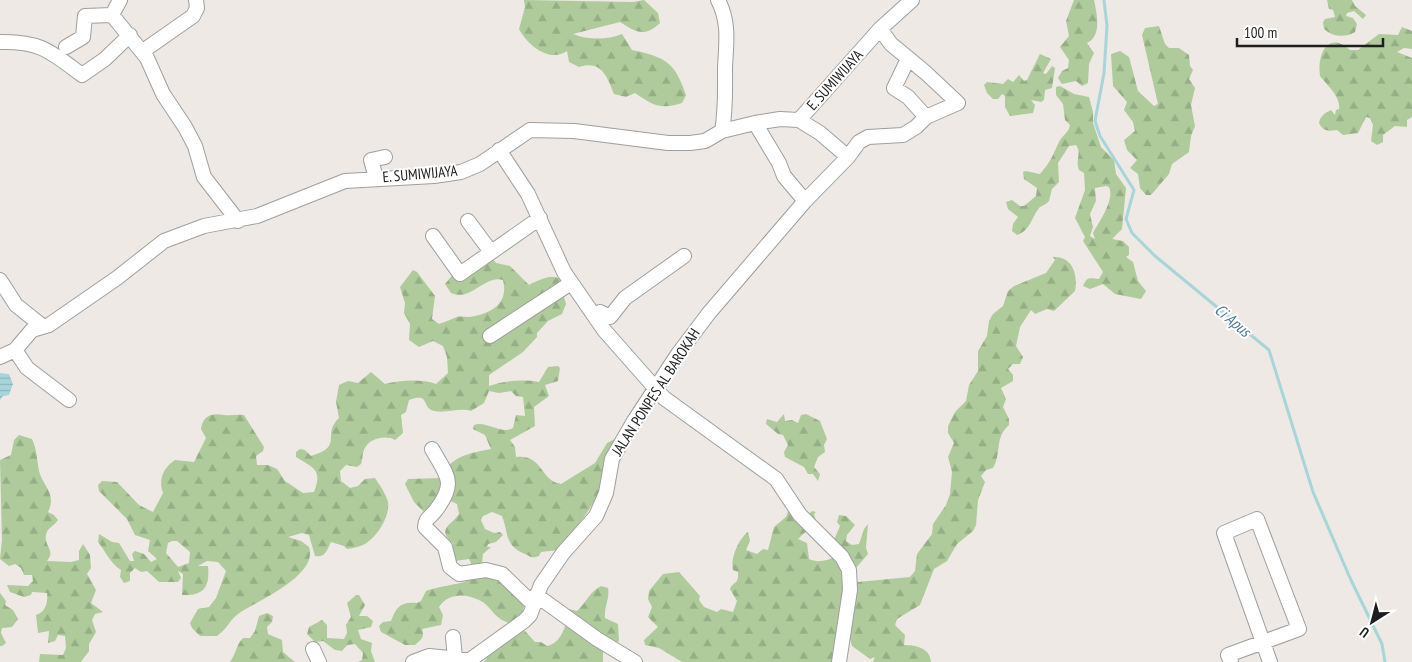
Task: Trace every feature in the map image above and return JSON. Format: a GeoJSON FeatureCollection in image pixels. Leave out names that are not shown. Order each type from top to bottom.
{"type":"FeatureCollection","features":[{"type":"Feature","properties":{"kind":"street"},"geometry":{"type":"LineString","coordinates":[[112,14],[120,0]]}},
{"type":"Feature","properties":{"kind":"street"},"geometry":{"type":"LineString","coordinates":[[143,51],[193,16],[197,8],[196,0]]}},
{"type":"Feature","properties":{"kind":"street"},"geometry":{"type":"LineString","coordinates":[[718,0],[724,11],[728,40],[726,106],[722,131]]}},
{"type":"Feature","properties":{"kind":"street","name":"E. SUMIWIJAYA"},"geometry":{"type":"LineString","coordinates":[[0,357],[15,350],[32,330],[41,325],[49,325],[164,241],[204,226],[238,222],[257,216],[345,181],[434,176],[461,172],[480,164],[530,130],[574,131],[668,143],[706,141],[722,131],[755,123],[780,119],[799,120],[880,29],[912,0]]}},
{"type":"Feature","properties":{"kind":"street"},"geometry":{"type":"LineString","coordinates":[[112,14],[143,51],[151,64],[162,94],[185,126],[195,146],[204,177],[238,222]]}},
{"type":"Feature","properties":{"kind":"street"},"geometry":{"type":"LineString","coordinates":[[66,47],[83,37],[85,16],[112,14]]}},
{"type":"Feature","properties":{"kind":"street"},"geometry":{"type":"LineString","coordinates":[[880,29],[891,44],[908,59],[894,87],[926,117]]}},
{"type":"Feature","properties":{"kind":"street"},"geometry":{"type":"LineString","coordinates":[[0,42],[26,42],[55,54],[82,75],[105,59],[130,35]]}},
{"type":"Feature","properties":{"kind":"street","name":"JALAN PONPES AL BAROKAH"},"geometry":{"type":"LineString","coordinates":[[413,662],[429,656],[470,660],[524,621],[563,553],[596,516],[606,493],[612,458],[634,421],[678,354],[709,313],[805,201],[864,138],[902,135],[916,127],[926,117],[958,103],[908,59]]}},
{"type":"Feature","properties":{"kind":"street"},"geometry":{"type":"LineString","coordinates":[[799,120],[820,133],[848,157]]}},
{"type":"Feature","properties":{"kind":"street"},"geometry":{"type":"LineString","coordinates":[[755,123],[779,163],[784,176],[805,201]]}},
{"type":"Feature","properties":{"kind":"street"},"geometry":{"type":"LineString","coordinates":[[499,150],[528,194],[559,263],[571,284],[633,364],[675,407],[776,479],[800,515],[842,557],[849,570],[850,590],[839,662]]}},
{"type":"Feature","properties":{"kind":"street"},"geometry":{"type":"LineString","coordinates":[[376,178],[371,160],[386,157]]}},
{"type":"Feature","properties":{"kind":"street"},"geometry":{"type":"LineString","coordinates":[[433,236],[460,274],[540,218]]}},
{"type":"Feature","properties":{"kind":"street"},"geometry":{"type":"LineString","coordinates":[[468,220],[491,252]]}},
{"type":"Feature","properties":{"kind":"street"},"geometry":{"type":"LineString","coordinates":[[596,318],[600,312],[610,317],[625,298],[684,256]]}},
{"type":"Feature","properties":{"kind":"street"},"geometry":{"type":"LineString","coordinates":[[0,280],[16,305],[41,325]]}},
{"type":"Feature","properties":{"kind":"street"},"geometry":{"type":"LineString","coordinates":[[490,336],[571,284]]}},
{"type":"Feature","properties":{"kind":"street"},"geometry":{"type":"LineString","coordinates":[[15,350],[26,368],[70,400]]}},
{"type":"Feature","properties":{"kind":"street"},"geometry":{"type":"LineString","coordinates":[[432,450],[447,474],[448,486],[438,508],[426,519],[426,527],[445,547],[450,567],[459,574],[486,570],[502,574],[535,600],[635,662]]}},
{"type":"Feature","properties":{"kind":"street"},"geometry":{"type":"LineString","coordinates":[[1231,662],[1228,655],[1263,643],[1299,629],[1258,519],[1224,532],[1263,643],[1270,662]]}},
{"type":"Feature","properties":{"kind":"street"},"geometry":{"type":"LineString","coordinates":[[453,637],[456,658]]}},
{"type":"Feature","properties":{"kind":"green space"},"geometry":{"type":"Polygon","coordinates":[[[524,0],[633,2],[644,0],[658,13],[660,23],[649,31],[635,31],[620,22],[573,34],[598,38],[622,34],[632,50],[653,55],[673,68],[686,95],[682,103],[662,106],[652,103],[635,93],[626,97],[614,94],[606,76],[598,68],[587,65],[579,67],[569,62],[567,51],[554,55],[540,51],[528,41],[519,29],[525,7],[524,0]]]}},
{"type":"Feature","properties":{"kind":"green space"},"geometry":{"type":"Polygon","coordinates":[[[1074,0],[1094,0],[1097,18],[1095,35],[1087,43],[1094,53],[1089,64],[1088,83],[1082,86],[1076,81],[1062,84],[1058,78],[1062,71],[1068,68],[1069,60],[1060,47],[1069,36],[1066,21],[1074,0]]]}},
{"type":"Feature","properties":{"kind":"green space"},"geometry":{"type":"Polygon","coordinates":[[[1327,0],[1352,0],[1355,6],[1366,15],[1363,19],[1354,11],[1347,13],[1346,16],[1353,18],[1357,24],[1355,32],[1339,36],[1331,34],[1324,29],[1323,22],[1325,19],[1335,17],[1333,10],[1329,9],[1327,0]]]}},
{"type":"Feature","properties":{"kind":"green space"},"geometry":{"type":"Polygon","coordinates":[[[1159,26],[1165,44],[1169,48],[1179,48],[1189,55],[1190,66],[1193,70],[1189,79],[1195,88],[1191,105],[1195,126],[1191,136],[1189,152],[1172,164],[1169,174],[1151,195],[1146,195],[1140,188],[1138,174],[1130,168],[1137,160],[1127,150],[1124,140],[1135,131],[1133,122],[1124,110],[1127,102],[1113,86],[1111,54],[1120,51],[1129,57],[1138,91],[1154,106],[1158,104],[1142,35],[1145,28],[1159,26]]]}},
{"type":"Feature","properties":{"kind":"green space"},"geometry":{"type":"Polygon","coordinates":[[[1402,27],[1412,31],[1412,49],[1404,48],[1397,52],[1412,58],[1412,117],[1407,120],[1407,127],[1395,126],[1383,135],[1383,142],[1377,145],[1371,141],[1373,125],[1370,118],[1366,117],[1358,133],[1343,135],[1337,130],[1329,131],[1322,128],[1319,123],[1323,115],[1331,110],[1335,115],[1336,110],[1339,109],[1336,96],[1320,76],[1320,60],[1326,47],[1336,43],[1342,44],[1350,50],[1358,50],[1379,34],[1398,35],[1402,27]]]}},
{"type":"Feature","properties":{"kind":"green space"},"geometry":{"type":"Polygon","coordinates":[[[1040,54],[1051,59],[1043,73],[1046,74],[1052,66],[1055,68],[1052,88],[1045,90],[1044,100],[1041,102],[1031,100],[1035,105],[1033,113],[1010,116],[1005,107],[1005,96],[1002,94],[998,99],[993,99],[987,93],[984,85],[987,82],[1003,84],[1008,79],[1013,82],[1019,75],[1024,81],[1027,80],[1040,54]]]}},
{"type":"Feature","properties":{"kind":"green space"},"geometry":{"type":"Polygon","coordinates":[[[1060,86],[1074,94],[1089,97],[1093,112],[1093,123],[1101,147],[1114,160],[1116,174],[1126,188],[1122,229],[1112,239],[1123,241],[1129,247],[1129,255],[1126,257],[1133,262],[1138,281],[1146,291],[1141,299],[1115,294],[1103,284],[1090,289],[1083,286],[1089,278],[1099,279],[1103,272],[1083,241],[1085,237],[1075,218],[1085,190],[1084,173],[1078,167],[1078,148],[1076,145],[1069,146],[1058,163],[1059,182],[1052,189],[1049,201],[1039,208],[1022,233],[1017,235],[1012,231],[1013,224],[1018,217],[1008,209],[1006,202],[1012,200],[1020,206],[1024,206],[1036,196],[1037,188],[1024,179],[1023,172],[1040,174],[1049,163],[1059,141],[1070,125],[1065,120],[1063,104],[1056,95],[1056,87],[1060,86]],[[1109,187],[1095,188],[1096,201],[1090,214],[1093,227],[1090,236],[1095,239],[1093,233],[1106,211],[1110,198],[1109,187]]]}},
{"type":"Feature","properties":{"kind":"green space"},"geometry":{"type":"Polygon","coordinates":[[[1053,257],[1070,263],[1075,273],[1075,291],[1054,311],[1047,309],[1035,314],[1031,310],[1020,327],[1016,346],[1023,357],[1020,364],[1013,364],[1008,369],[1013,375],[1013,381],[1001,388],[1006,399],[1003,407],[1009,419],[1009,425],[1001,435],[996,462],[993,468],[986,470],[981,476],[985,482],[978,500],[976,525],[973,531],[957,544],[947,561],[934,569],[920,605],[897,619],[895,625],[905,635],[904,645],[922,648],[928,653],[931,662],[873,662],[875,657],[870,659],[852,646],[850,639],[839,662],[682,662],[659,648],[645,645],[644,640],[658,627],[648,617],[652,607],[648,599],[649,591],[663,574],[679,572],[700,596],[699,600],[704,607],[717,612],[721,609],[733,612],[737,601],[730,589],[738,579],[738,572],[733,570],[732,565],[739,544],[748,532],[750,541],[746,550],[757,554],[763,549],[768,550],[774,527],[786,517],[789,509],[806,517],[812,511],[816,512],[814,514],[816,522],[798,539],[807,543],[809,559],[815,561],[826,560],[836,556],[834,540],[840,526],[837,522],[839,515],[846,516],[855,525],[847,535],[846,541],[852,545],[859,544],[864,529],[868,524],[866,548],[868,554],[855,569],[853,588],[858,582],[910,577],[915,571],[917,554],[932,534],[933,524],[946,505],[950,494],[952,472],[948,457],[954,443],[948,433],[948,426],[955,412],[966,401],[969,385],[978,371],[978,351],[987,336],[989,321],[993,314],[1003,306],[1008,291],[1014,286],[1046,273],[1055,260],[1053,257]]]}},
{"type":"Feature","properties":{"kind":"green space"},"geometry":{"type":"Polygon","coordinates":[[[493,259],[496,263],[510,266],[529,285],[546,278],[556,277],[570,289],[564,297],[566,304],[562,314],[548,321],[523,352],[489,375],[489,386],[513,381],[539,382],[548,367],[558,366],[560,368],[558,381],[545,385],[549,396],[534,407],[535,426],[510,440],[515,447],[516,457],[525,457],[537,463],[549,478],[561,484],[595,463],[607,443],[617,438],[608,471],[596,498],[579,524],[558,550],[541,552],[536,557],[518,551],[510,543],[502,516],[492,512],[483,516],[481,520],[485,529],[494,533],[500,532],[503,535],[496,542],[488,544],[487,547],[491,547],[483,554],[482,563],[524,601],[524,609],[519,617],[510,623],[504,621],[479,600],[463,595],[452,597],[443,602],[439,607],[443,615],[441,625],[422,629],[423,636],[415,645],[405,645],[381,632],[379,626],[383,622],[391,621],[397,609],[403,604],[421,601],[426,591],[471,579],[472,569],[469,559],[455,561],[451,548],[453,544],[448,539],[445,531],[459,514],[457,504],[447,499],[428,516],[414,502],[405,484],[408,479],[441,478],[455,460],[468,454],[491,449],[485,435],[473,429],[474,425],[483,424],[504,430],[513,428],[516,415],[525,416],[523,397],[516,396],[511,391],[499,393],[489,391],[484,403],[471,411],[436,411],[428,408],[424,400],[420,398],[409,400],[406,412],[401,415],[403,433],[395,440],[383,438],[374,440],[364,450],[361,464],[357,467],[346,465],[340,471],[341,481],[350,488],[358,486],[365,479],[375,478],[384,492],[388,502],[387,513],[382,525],[374,536],[365,544],[347,549],[344,546],[331,542],[322,556],[315,556],[309,535],[302,533],[288,537],[301,541],[309,547],[310,558],[305,568],[296,578],[238,614],[217,636],[200,636],[190,623],[198,609],[209,607],[216,598],[226,571],[218,562],[207,561],[198,566],[208,566],[208,580],[204,589],[196,594],[182,595],[183,574],[178,571],[181,578],[178,582],[159,582],[147,571],[141,572],[135,568],[130,573],[130,581],[124,583],[120,577],[121,570],[111,561],[98,542],[99,534],[112,542],[119,543],[130,561],[134,561],[132,554],[135,551],[144,554],[151,562],[157,559],[148,551],[150,540],[135,535],[127,519],[99,491],[98,485],[102,481],[117,482],[139,505],[153,512],[163,493],[161,479],[167,467],[175,460],[194,462],[206,438],[201,429],[206,418],[216,414],[244,415],[264,447],[263,451],[256,456],[257,465],[268,465],[277,469],[285,481],[303,493],[314,492],[317,484],[317,474],[312,467],[296,457],[296,452],[300,449],[305,450],[311,456],[321,452],[330,444],[334,424],[339,418],[336,402],[339,385],[348,381],[358,383],[371,372],[385,384],[424,381],[436,384],[448,373],[447,357],[443,346],[433,341],[419,347],[409,340],[410,324],[404,313],[405,303],[400,287],[413,270],[417,272],[435,296],[432,319],[439,324],[457,317],[477,316],[491,310],[501,301],[504,288],[503,280],[496,279],[490,281],[465,294],[451,293],[445,284],[455,272],[493,259]],[[177,541],[168,543],[166,553],[178,567],[189,563],[190,552],[177,541]]]}},
{"type":"Feature","properties":{"kind":"green space"},"geometry":{"type":"Polygon","coordinates":[[[784,414],[785,421],[792,420],[798,423],[801,415],[806,414],[820,421],[827,439],[824,445],[825,452],[818,457],[814,467],[820,474],[818,481],[813,474],[808,474],[804,467],[785,457],[784,452],[788,445],[783,435],[778,434],[766,424],[767,419],[777,422],[784,414]]]}},
{"type":"Feature","properties":{"kind":"green space"},"geometry":{"type":"Polygon","coordinates":[[[19,435],[32,439],[39,471],[50,495],[51,500],[48,512],[58,520],[47,533],[46,539],[50,554],[47,561],[71,562],[79,560],[79,551],[83,544],[90,555],[91,568],[87,574],[96,590],[91,603],[103,612],[95,614],[92,620],[96,632],[89,644],[89,651],[81,662],[39,662],[40,654],[63,655],[66,648],[65,636],[58,635],[55,641],[48,643],[49,631],[38,633],[36,615],[42,612],[46,606],[47,593],[32,592],[31,595],[24,597],[10,592],[7,585],[28,586],[33,581],[32,575],[24,575],[21,568],[15,564],[9,566],[0,559],[2,540],[0,460],[11,455],[14,440],[19,435]]]}},
{"type":"Feature","properties":{"kind":"green space"},"geometry":{"type":"Polygon","coordinates":[[[601,586],[608,588],[605,618],[618,624],[619,641],[603,649],[603,662],[484,662],[492,650],[518,628],[525,631],[535,642],[541,642],[547,646],[557,641],[563,631],[569,609],[577,611],[594,591],[601,586]]]}},
{"type":"Feature","properties":{"kind":"green space"},"geometry":{"type":"Polygon","coordinates":[[[0,593],[6,601],[5,605],[13,610],[18,619],[12,627],[2,628],[1,633],[6,643],[2,646],[0,646],[0,593]]]}},
{"type":"Feature","properties":{"kind":"green space"},"geometry":{"type":"Polygon","coordinates":[[[356,595],[359,595],[365,605],[359,616],[367,616],[373,621],[371,627],[358,630],[361,639],[372,643],[371,651],[375,662],[358,662],[362,660],[363,653],[355,644],[347,645],[342,651],[335,650],[323,641],[315,642],[307,634],[309,627],[322,620],[327,625],[327,638],[344,639],[347,633],[346,625],[351,617],[347,603],[356,595]]]}},
{"type":"Feature","properties":{"kind":"green space"},"geometry":{"type":"Polygon","coordinates":[[[267,613],[273,616],[272,622],[267,627],[268,634],[282,640],[283,652],[295,662],[230,662],[243,638],[250,638],[255,631],[259,616],[267,613]]]}},
{"type":"Feature","properties":{"kind":"water"},"geometry":{"type":"Polygon","coordinates":[[[0,373],[9,374],[13,384],[9,395],[3,396],[0,400],[0,373]]]}},
{"type":"Feature","properties":{"kind":"waterway","name":"Ci Apus"},"geometry":{"type":"LineString","coordinates":[[1104,0],[1107,26],[1104,73],[1095,121],[1100,136],[1134,190],[1126,219],[1132,233],[1155,256],[1269,350],[1313,492],[1350,578],[1382,644],[1385,662]]}}]}
